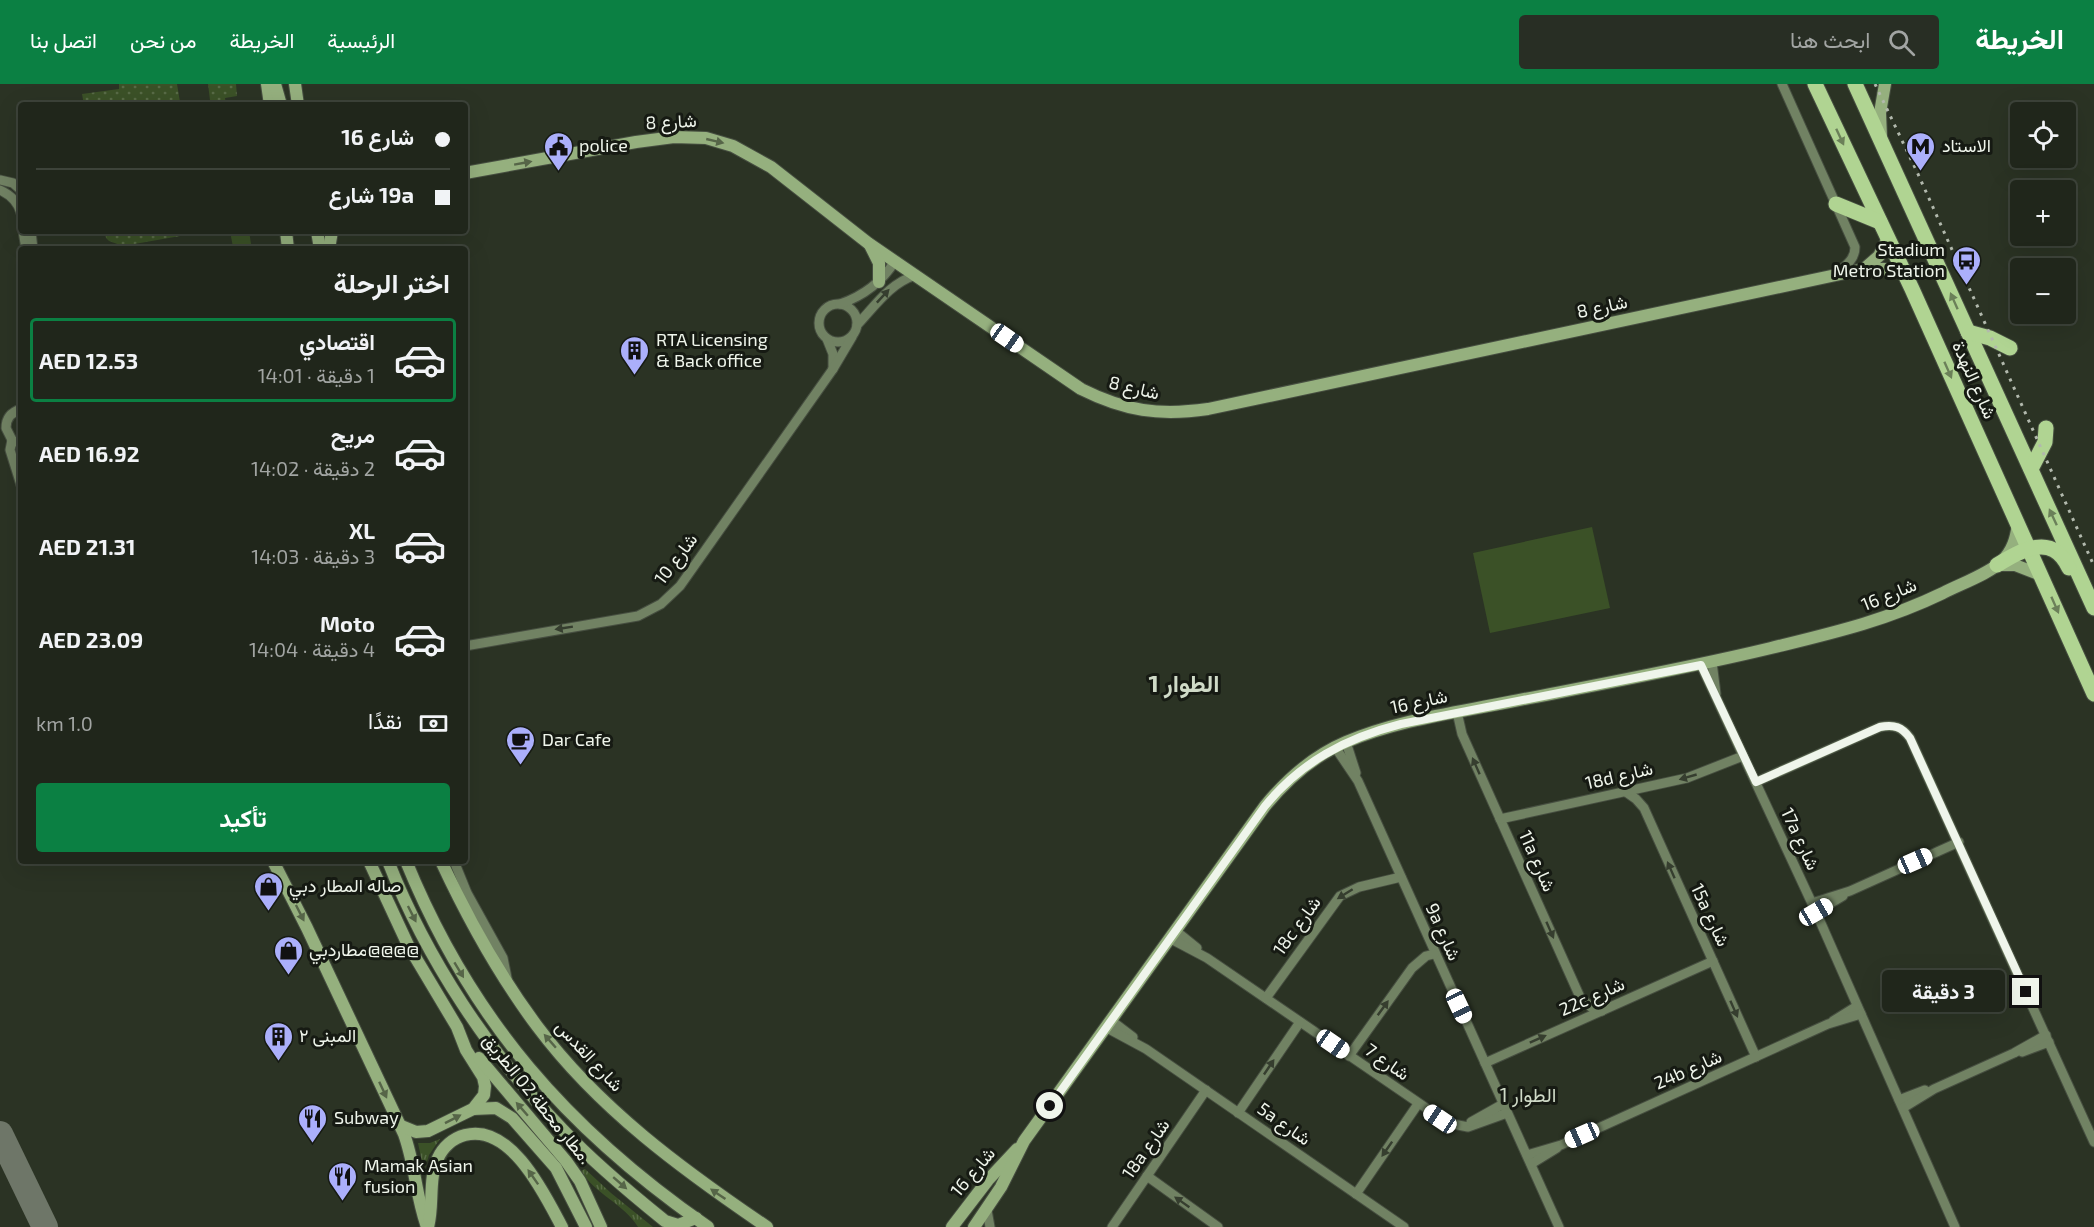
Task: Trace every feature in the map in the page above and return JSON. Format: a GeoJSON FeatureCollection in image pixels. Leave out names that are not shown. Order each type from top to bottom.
{"type":"FeatureCollection","features":[{"type":"Feature","properties":{"kind":"main road","name":"شارع النهدة"},"geometry":{"type":"LineString","coordinates":[[1815,84],[1888,238],[2094,693]]}},
{"type":"Feature","properties":{"kind":"main road","name":"شارع النهدة"},"geometry":{"type":"LineString","coordinates":[[1855,84],[2094,608]]}},
{"type":"Feature","properties":{"kind":"main road"},"geometry":{"type":"LineString","coordinates":[[1836,204],[1880,222]]}},
{"type":"Feature","properties":{"kind":"main road"},"geometry":{"type":"LineString","coordinates":[[1968,332],[1990,338],[2010,348]]}},
{"type":"Feature","properties":{"kind":"main road"},"geometry":{"type":"LineString","coordinates":[[2031,469],[2045,442],[2046,428]]}},
{"type":"Feature","properties":{"kind":"main road"},"geometry":{"type":"LineString","coordinates":[[1997,566],[2029,549],[2045,547],[2052,549],[2064,558],[2094,623]]}},
{"type":"Feature","properties":{"kind":"street"},"geometry":{"type":"LineString","coordinates":[[267,84],[270,102]]}},
{"type":"Feature","properties":{"kind":"street"},"geometry":{"type":"LineString","coordinates":[[275,84],[280,102]]}},
{"type":"Feature","properties":{"kind":"street"},"geometry":{"type":"LineString","coordinates":[[295,84],[298,102]]}},
{"type":"Feature","properties":{"kind":"street"},"geometry":{"type":"LineString","coordinates":[[1782,84],[1853,242],[1855,252],[1851,261],[1833,277]]}},
{"type":"Feature","properties":{"kind":"street"},"geometry":{"type":"LineString","coordinates":[[1881,139],[1880,113],[1885,84]]}},
{"type":"Feature","properties":{"kind":"street","name":"شارع 8"},"geometry":{"type":"LineString","coordinates":[[468,173],[551,163],[674,137],[720,141],[746,151],[771,167],[870,244],[1081,389],[1101,400],[1123,407],[1161,413],[1208,409],[1864,269],[1884,269],[1904,273]]}},
{"type":"Feature","properties":{"kind":"street"},"geometry":{"type":"LineString","coordinates":[[0,180],[13,183],[18,187]]}},
{"type":"Feature","properties":{"kind":"street"},"geometry":{"type":"LineString","coordinates":[[0,190],[16,201],[18,206]]}},
{"type":"Feature","properties":{"kind":"street"},"geometry":{"type":"LineString","coordinates":[[1864,269],[1879,256],[1888,238]]}},
{"type":"Feature","properties":{"kind":"street"},"geometry":{"type":"LineString","coordinates":[[870,244],[879,263],[879,282]]}},
{"type":"Feature","properties":{"kind":"street"},"geometry":{"type":"LineString","coordinates":[[834,369],[833,354],[827,339],[820,331],[821,315],[828,307],[861,296],[879,282],[895,261]]}},
{"type":"Feature","properties":{"kind":"street"},"geometry":{"type":"LineString","coordinates":[[827,339],[840,342],[852,337],[857,326],[893,286],[916,275]]}},
{"type":"Feature","properties":{"kind":"street"},"geometry":{"type":"LineString","coordinates":[[840,304],[851,309],[855,314],[857,326]]}},
{"type":"Feature","properties":{"kind":"street","name":"شارع 10"},"geometry":{"type":"LineString","coordinates":[[468,645],[638,616],[650,611],[671,596],[834,369],[852,337]]}},
{"type":"Feature","properties":{"kind":"street"},"geometry":{"type":"LineString","coordinates":[[18,410],[12,413],[6,423],[7,432],[17,442],[10,450],[18,478]]}},
{"type":"Feature","properties":{"kind":"street"},"geometry":{"type":"LineString","coordinates":[[14,461],[18,466]]}},
{"type":"Feature","properties":{"kind":"street","name":"شارع 16"},"geometry":{"type":"LineString","coordinates":[[952,1227],[988,1180],[1024,1142],[1277,791],[1304,766],[1341,745],[1389,727],[1706,663],[1831,634],[1882,619],[1997,566],[2010,551],[2017,534],[2018,524]]}},
{"type":"Feature","properties":{"kind":"street"},"geometry":{"type":"LineString","coordinates":[[1997,566],[2015,565],[2041,575]]}},
{"type":"Feature","properties":{"kind":"street","name":"17a شارع"},"geometry":{"type":"LineString","coordinates":[[1706,663],[1716,696],[1814,908],[1955,1227]]}},
{"type":"Feature","properties":{"kind":"street","name":"11a شارع"},"geometry":{"type":"LineString","coordinates":[[1457,712],[1462,734],[1580,997],[1587,1005],[1602,1011]]}},
{"type":"Feature","properties":{"kind":"street"},"geometry":{"type":"LineString","coordinates":[[1756,782],[1880,727],[1898,726],[1905,731],[1959,842],[2094,1142]]}},
{"type":"Feature","properties":{"kind":"street","name":"9a شارع"},"geometry":{"type":"LineString","coordinates":[[1341,745],[1559,1227]]}},
{"type":"Feature","properties":{"kind":"street","name":"18d شارع"},"geometry":{"type":"LineString","coordinates":[[1500,819],[1693,776],[1743,756]]}},
{"type":"Feature","properties":{"kind":"street","name":"15a شارع"},"geometry":{"type":"LineString","coordinates":[[1626,792],[1644,808],[1756,1057]]}},
{"type":"Feature","properties":{"kind":"street"},"geometry":{"type":"LineString","coordinates":[[1814,908],[1959,842]]}},
{"type":"Feature","properties":{"kind":"street"},"geometry":{"type":"LineString","coordinates":[[275,864],[399,1125],[410,1154],[428,1227]]}},
{"type":"Feature","properties":{"kind":"street"},"geometry":{"type":"LineString","coordinates":[[370,864],[408,945],[457,1027],[466,1050],[485,1081],[484,1095],[473,1109],[424,1133],[399,1125]]}},
{"type":"Feature","properties":{"kind":"street"},"geometry":{"type":"LineString","coordinates":[[389,864],[435,958],[462,1002],[534,1098],[580,1147],[621,1185],[669,1223],[678,1225],[696,1218]]}},
{"type":"Feature","properties":{"kind":"street"},"geometry":{"type":"LineString","coordinates":[[406,864],[431,920],[453,960],[515,1052],[575,1118],[638,1175],[708,1227]]}},
{"type":"Feature","properties":{"kind":"street","name":"شارع القدس"},"geometry":{"type":"LineString","coordinates":[[442,864],[461,903],[508,985],[545,1036],[588,1085],[684,1170],[767,1227]]}},
{"type":"Feature","properties":{"kind":"street"},"geometry":{"type":"LineString","coordinates":[[455,864],[467,893],[503,958],[508,985]]}},
{"type":"Feature","properties":{"kind":"street","name":"18c شارع"},"geometry":{"type":"LineString","coordinates":[[1266,998],[1340,896],[1359,887],[1401,877]]}},
{"type":"Feature","properties":{"kind":"street","name":"شارع 7"},"geometry":{"type":"LineString","coordinates":[[1173,935],[1440,1119],[1461,1127],[1476,1125],[1505,1109]]}},
{"type":"Feature","properties":{"kind":"street"},"geometry":{"type":"LineString","coordinates":[[1349,1056],[1412,968],[1426,956],[1434,954]]}},
{"type":"Feature","properties":{"kind":"street","name":"22c شارع"},"geometry":{"type":"LineString","coordinates":[[1485,1063],[1713,961]]}},
{"type":"Feature","properties":{"kind":"street","name":"24b شارع"},"geometry":{"type":"LineString","coordinates":[[1529,1160],[1859,1010]]}},
{"type":"Feature","properties":{"kind":"street"},"geometry":{"type":"LineString","coordinates":[[1238,1113],[1300,1022]]}},
{"type":"Feature","properties":{"kind":"street","name":"5a شارع"},"geometry":{"type":"LineString","coordinates":[[1109,1024],[1403,1227]]}},
{"type":"Feature","properties":{"kind":"street","name":"مطار محطة 02 الطريق."},"geometry":{"type":"LineString","coordinates":[[457,1027],[491,1073],[566,1161],[579,1181],[601,1227]]}},
{"type":"Feature","properties":{"kind":"street"},"geometry":{"type":"LineString","coordinates":[[1901,1104],[2047,1038]]}},
{"type":"Feature","properties":{"kind":"street"},"geometry":{"type":"LineString","coordinates":[[492,1045],[515,1052]]}},
{"type":"Feature","properties":{"kind":"street","name":"18a شارع"},"geometry":{"type":"LineString","coordinates":[[1112,1227],[1206,1090]]}},
{"type":"Feature","properties":{"kind":"street"},"geometry":{"type":"LineString","coordinates":[[1356,1194],[1418,1104]]}},
{"type":"Feature","properties":{"kind":"street","name":"مطار محطة 02 الطريق."},"geometry":{"type":"LineString","coordinates":[[473,1109],[491,1107],[501,1109],[508,1114],[556,1168],[586,1227]]}},
{"type":"Feature","properties":{"kind":"street"},"geometry":{"type":"LineString","coordinates":[[575,1118],[580,1147]]}},
{"type":"Feature","properties":{"kind":"street"},"geometry":{"type":"LineString","coordinates":[[428,1227],[437,1159],[452,1141],[472,1133],[495,1138],[511,1150],[536,1180],[562,1227]]}},
{"type":"Feature","properties":{"kind":"street","name":"شارع 16"},"geometry":{"type":"LineString","coordinates":[[974,1227],[1008,1176],[1024,1142]]}},
{"type":"Feature","properties":{"kind":"street"},"geometry":{"type":"LineString","coordinates":[[1147,1176],[1218,1227]]}},
{"type":"Feature","properties":{"kind":"street"},"geometry":{"type":"LineString","coordinates":[[987,1210],[990,1227]]}},
{"type":"Feature","properties":{"kind":"green space"},"geometry":{"type":"Polygon","coordinates":[[[119,84],[177,84],[180,102],[83,102],[82,94],[119,89],[119,84]]]}},
{"type":"Feature","properties":{"kind":"green space"},"geometry":{"type":"Polygon","coordinates":[[[208,84],[236,84],[237,96],[225,98],[226,102],[205,102],[210,100],[208,84]]]}},
{"type":"Feature","properties":{"kind":"green space"},"geometry":{"type":"Polygon","coordinates":[[[105,234],[192,234],[123,246],[106,238],[105,234]]]}},
{"type":"Feature","properties":{"kind":"green space"},"geometry":{"type":"Polygon","coordinates":[[[231,234],[249,234],[251,244],[233,246],[231,234]]]}},
{"type":"Feature","properties":{"kind":"green space"},"geometry":{"type":"Polygon","coordinates":[[[1592,527],[1610,608],[1490,633],[1473,553],[1592,527]]]}},
{"type":"Feature","properties":{"kind":"green space"},"geometry":{"type":"Polygon","coordinates":[[[440,1139],[429,1155],[424,1171],[418,1143],[430,1143],[440,1139]]]}},
{"type":"Feature","properties":{"kind":"green space"},"geometry":{"type":"Polygon","coordinates":[[[585,1169],[653,1227],[638,1227],[625,1212],[587,1179],[581,1171],[585,1169]]]}},
{"type":"Feature","properties":{"kind":"taxiway"},"geometry":{"type":"LineString","coordinates":[[0,1134],[45,1227]]}},
{"type":"Feature","properties":{"kind":"railway"},"geometry":{"type":"LineString","coordinates":[[1875,84],[1918,174],[2094,566]]}},
{"type":"Feature","properties":{"kind":"place","name":"police"},"geometry":{"type":"Point","coordinates":[558,172]}},
{"type":"Feature","properties":{"kind":"place","name":"الاستاد"},"geometry":{"type":"Point","coordinates":[1921,172]}},
{"type":"Feature","properties":{"kind":"place","name":"Stadium Metro Station"},"geometry":{"type":"Point","coordinates":[1966,286]}},
{"type":"Feature","properties":{"kind":"place","name":"RTA Licensing & Back office"},"geometry":{"type":"Point","coordinates":[635,376]}},
{"type":"Feature","properties":{"kind":"place","name":"Dar Cafe"},"geometry":{"type":"Point","coordinates":[521,766]}},
{"type":"Feature","properties":{"kind":"place","name":"صاله المطار دبي"},"geometry":{"type":"Point","coordinates":[268,912]}},
{"type":"Feature","properties":{"kind":"place","name":"مطاردبي@@@@"},"geometry":{"type":"Point","coordinates":[288,976]}},
{"type":"Feature","properties":{"kind":"place","name":"المبنى ٢"},"geometry":{"type":"Point","coordinates":[278,1062]}},
{"type":"Feature","properties":{"kind":"place","name":"Subway"},"geometry":{"type":"Point","coordinates":[313,1144]}},
{"type":"Feature","properties":{"kind":"place","name":"Mamak Asian fusion"},"geometry":{"type":"Point","coordinates":[343,1202]}},
{"type":"Feature","properties":{"kind":"district","name":"الطوار 1"},"geometry":{"type":"Point","coordinates":[1184,684]}},
{"type":"Feature","properties":{"kind":"district","name":"الطوار 1"},"geometry":{"type":"Point","coordinates":[1528,1095]}},
{"type":"Feature","properties":{"kind":"route"},"geometry":{"type":"LineString","coordinates":[[1050,1106],[1265,806],[1277,791],[1304,766],[1335,747],[1389,727],[1701,665],[1756,782],[1880,727],[1898,726],[1905,731],[1959,842],[2026,992]]}}]}
